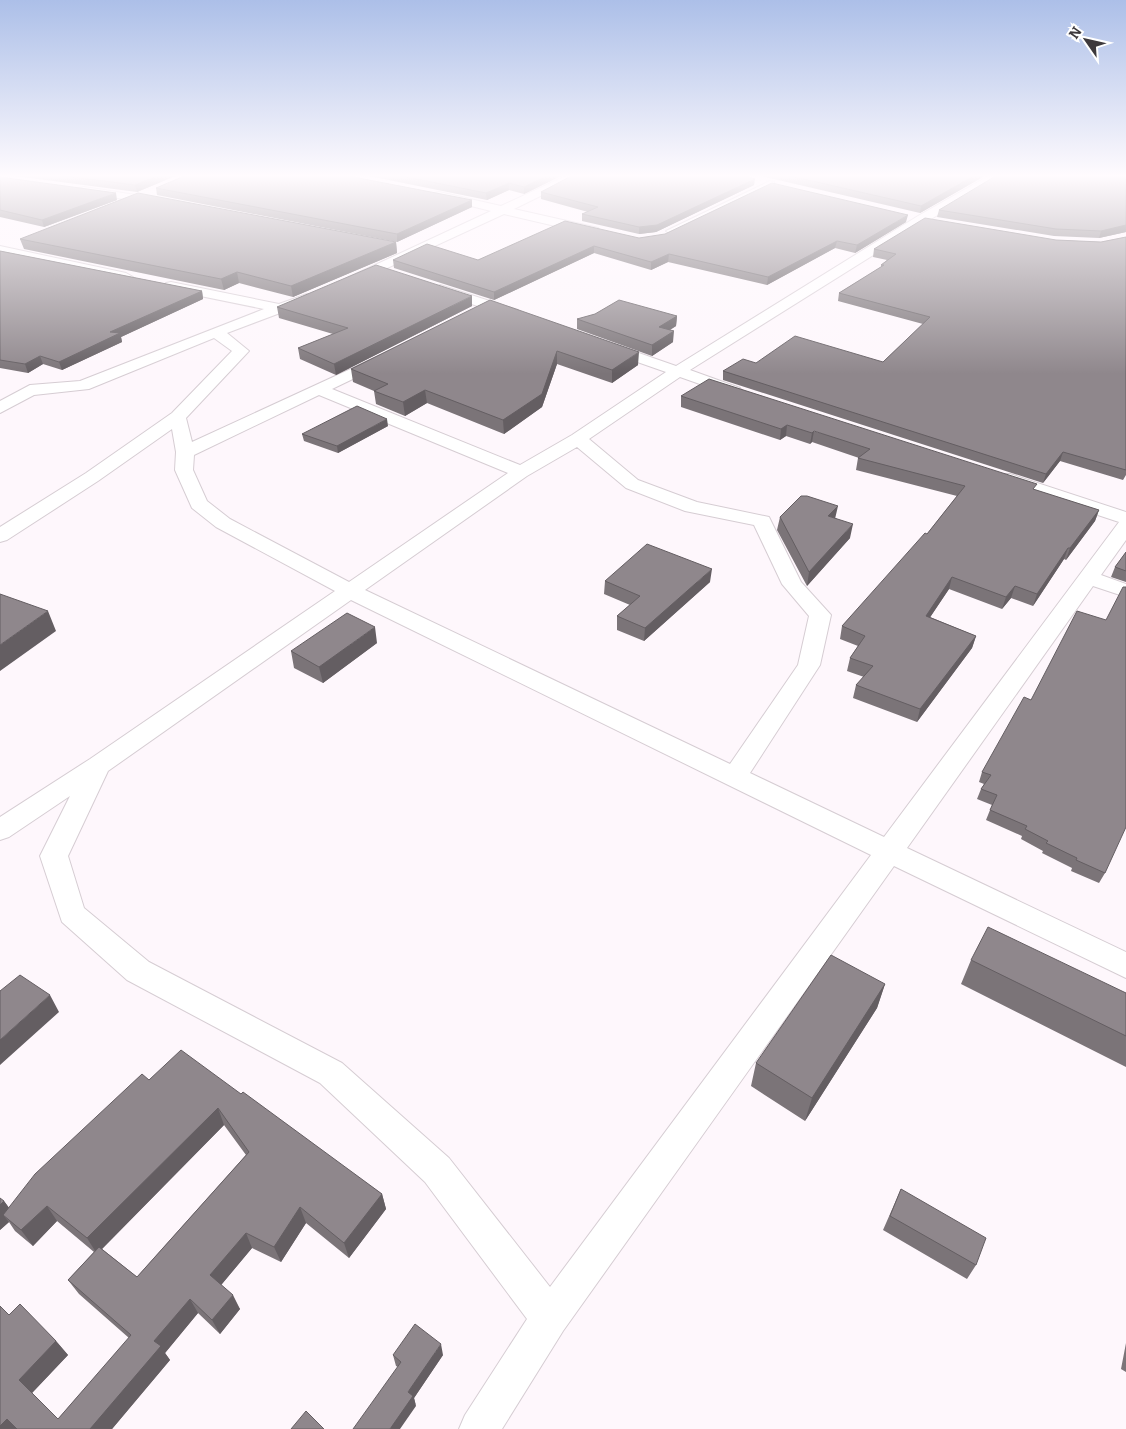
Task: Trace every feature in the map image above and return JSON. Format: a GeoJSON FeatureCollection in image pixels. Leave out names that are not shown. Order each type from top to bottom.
{"type":"FeatureCollection","features":[{"type":"Feature","properties":{"kind":"street"},"geometry":{"type":"LineString","coordinates":[[344,282],[438,241]]}},
{"type":"Feature","properties":{"kind":"street"},"geometry":{"type":"LineString","coordinates":[[0,830],[99,766],[352,592],[521,472],[578,439],[677,372],[887,241]]}},
{"type":"Feature","properties":{"kind":"street"},"geometry":{"type":"LineString","coordinates":[[1,251],[22,244]]}},
{"type":"Feature","properties":{"kind":"street"},"geometry":{"type":"LineString","coordinates":[[396,247],[416,251]]}},
{"type":"Feature","properties":{"kind":"street"},"geometry":{"type":"LineString","coordinates":[[1,251],[137,279]]}},
{"type":"Feature","properties":{"kind":"street"},"geometry":{"type":"LineString","coordinates":[[376,268],[395,274]]}},
{"type":"Feature","properties":{"kind":"street"},"geometry":{"type":"LineString","coordinates":[[157,283],[268,307],[284,308]]}},
{"type":"Feature","properties":{"kind":"street"},"geometry":{"type":"LineString","coordinates":[[424,283],[527,318]]}},
{"type":"Feature","properties":{"kind":"street"},"geometry":{"type":"LineString","coordinates":[[0,391],[83,386],[319,293]]}},
{"type":"Feature","properties":{"kind":"street"},"geometry":{"type":"LineString","coordinates":[[473,313],[490,305]]}},
{"type":"Feature","properties":{"kind":"street"},"geometry":{"type":"LineString","coordinates":[[0,536],[92,477],[178,417],[241,351],[216,332]]}},
{"type":"Feature","properties":{"kind":"street"},"geometry":{"type":"LineString","coordinates":[[592,342],[752,396]]}},
{"type":"Feature","properties":{"kind":"street"},"geometry":{"type":"LineString","coordinates":[[185,452],[321,390],[398,351]]}},
{"type":"Feature","properties":{"kind":"street"},"geometry":{"type":"LineString","coordinates":[[0,408],[30,390]]}},
{"type":"Feature","properties":{"kind":"street"},"geometry":{"type":"LineString","coordinates":[[321,390],[521,472]]}},
{"type":"Feature","properties":{"kind":"street"},"geometry":{"type":"LineString","coordinates":[[178,417],[185,452],[184,470],[199,504],[223,523],[352,592],[1126,966]]}},
{"type":"Feature","properties":{"kind":"street"},"geometry":{"type":"LineString","coordinates":[[578,439],[632,484],[692,507],[762,521],[792,584],[820,615],[809,665],[734,778]]}},
{"type":"Feature","properties":{"kind":"street"},"geometry":{"type":"LineString","coordinates":[[986,472],[1126,518]]}},
{"type":"Feature","properties":{"kind":"street"},"geometry":{"type":"LineString","coordinates":[[479,1429],[550,1318],[1126,526]]}},
{"type":"Feature","properties":{"kind":"street"},"geometry":{"type":"LineString","coordinates":[[1088,578],[1126,591]]}},
{"type":"Feature","properties":{"kind":"street"},"geometry":{"type":"LineString","coordinates":[[99,766],[54,856],[72,914],[138,971],[332,1074],[437,1170],[550,1318]]}},
{"type":"Feature","properties":{"kind":"building"},"geometry":{"type":"Polygon","coordinates":[[[28,241],[396,242],[291,286],[237,272],[221,279],[28,241]]]}},
{"type":"Feature","properties":{"kind":"building"},"geometry":{"type":"Polygon","coordinates":[[[521,241],[864,241],[857,245],[837,241],[768,277],[669,254],[651,262],[594,246],[494,292],[393,260],[427,244],[478,260],[521,241]]]}},
{"type":"Feature","properties":{"kind":"building"},"geometry":{"type":"Polygon","coordinates":[[[888,241],[1126,241],[1126,470],[1063,452],[1046,474],[723,371],[743,359],[756,363],[795,336],[883,362],[930,317],[839,293],[884,265],[881,265],[896,254],[874,249],[888,241]]]}},
{"type":"Feature","properties":{"kind":"building"},"geometry":{"type":"Polygon","coordinates":[[[0,251],[202,291],[110,332],[120,333],[59,362],[40,356],[25,364],[0,360],[0,251]]]}},
{"type":"Feature","properties":{"kind":"building"},"geometry":{"type":"Polygon","coordinates":[[[376,265],[472,296],[334,364],[298,348],[348,328],[277,307],[376,265]]]}},
{"type":"Feature","properties":{"kind":"building"},"geometry":{"type":"Polygon","coordinates":[[[490,300],[639,352],[612,370],[557,351],[542,394],[503,420],[425,390],[403,402],[374,391],[388,384],[351,369],[490,300]]]}},
{"type":"Feature","properties":{"kind":"building"},"geometry":{"type":"Polygon","coordinates":[[[619,300],[677,316],[659,327],[674,331],[652,345],[577,319],[595,314],[619,300]]]}},
{"type":"Feature","properties":{"kind":"building"},"geometry":{"type":"Polygon","coordinates":[[[709,379],[1037,484],[1033,489],[1099,510],[1070,548],[1068,548],[1037,594],[1015,586],[1006,597],[952,577],[926,616],[976,636],[920,709],[856,685],[873,666],[850,658],[865,636],[842,626],[925,533],[927,534],[965,486],[858,458],[870,449],[814,431],[812,433],[787,425],[781,429],[681,396],[709,379]]]}},
{"type":"Feature","properties":{"kind":"building"},"geometry":{"type":"Polygon","coordinates":[[[357,406],[387,419],[337,446],[302,434],[357,406]]]}},
{"type":"Feature","properties":{"kind":"building"},"geometry":{"type":"Polygon","coordinates":[[[801,496],[807,496],[838,506],[828,516],[853,524],[809,572],[780,517],[801,496]]]}},
{"type":"Feature","properties":{"kind":"building"},"geometry":{"type":"Polygon","coordinates":[[[647,544],[712,569],[645,628],[617,616],[640,596],[605,581],[647,544]]]}},
{"type":"Feature","properties":{"kind":"building"},"geometry":{"type":"Polygon","coordinates":[[[1126,552],[1126,571],[1115,567],[1126,552]]]}},
{"type":"Feature","properties":{"kind":"building"},"geometry":{"type":"Polygon","coordinates":[[[1123,587],[1126,587],[1126,827],[1105,873],[1076,860],[1077,858],[1046,843],[1048,841],[1025,829],[1027,826],[990,810],[997,795],[981,789],[991,775],[982,772],[1024,697],[1031,700],[1077,611],[1106,620],[1123,587]]]}},
{"type":"Feature","properties":{"kind":"building"},"geometry":{"type":"Polygon","coordinates":[[[0,594],[48,611],[0,645],[0,594]]]}},
{"type":"Feature","properties":{"kind":"building"},"geometry":{"type":"Polygon","coordinates":[[[347,613],[375,627],[319,667],[291,651],[347,613]]]}},
{"type":"Feature","properties":{"kind":"building"},"geometry":{"type":"Polygon","coordinates":[[[988,927],[1126,993],[1126,1036],[971,960],[988,927]]]}},
{"type":"Feature","properties":{"kind":"building"},"geometry":{"type":"Polygon","coordinates":[[[831,955],[885,984],[812,1098],[756,1063],[831,955]]]}},
{"type":"Feature","properties":{"kind":"building"},"geometry":{"type":"Polygon","coordinates":[[[20,975],[50,995],[0,1040],[0,991],[20,975]]]}},
{"type":"Feature","properties":{"kind":"building"},"geometry":{"type":"Polygon","coordinates":[[[181,1050],[241,1094],[243,1092],[382,1194],[344,1243],[300,1207],[274,1247],[246,1233],[210,1275],[233,1295],[212,1320],[190,1299],[154,1341],[161,1346],[90,1429],[17,1429],[7,1419],[0,1426],[0,1306],[9,1315],[20,1304],[56,1341],[19,1380],[58,1419],[131,1335],[68,1280],[99,1247],[137,1277],[249,1152],[218,1108],[87,1238],[47,1206],[21,1230],[3,1215],[35,1174],[142,1074],[149,1080],[181,1050]]]}},
{"type":"Feature","properties":{"kind":"building"},"geometry":{"type":"Polygon","coordinates":[[[901,1189],[986,1238],[976,1265],[890,1216],[901,1189]]]}},
{"type":"Feature","properties":{"kind":"building"},"geometry":{"type":"Polygon","coordinates":[[[415,1324],[441,1344],[408,1392],[413,1396],[390,1429],[353,1429],[401,1362],[393,1355],[415,1324]]]}},
{"type":"Feature","properties":{"kind":"building"},"geometry":{"type":"Polygon","coordinates":[[[306,1411],[324,1429],[291,1429],[306,1411]]]}}]}
